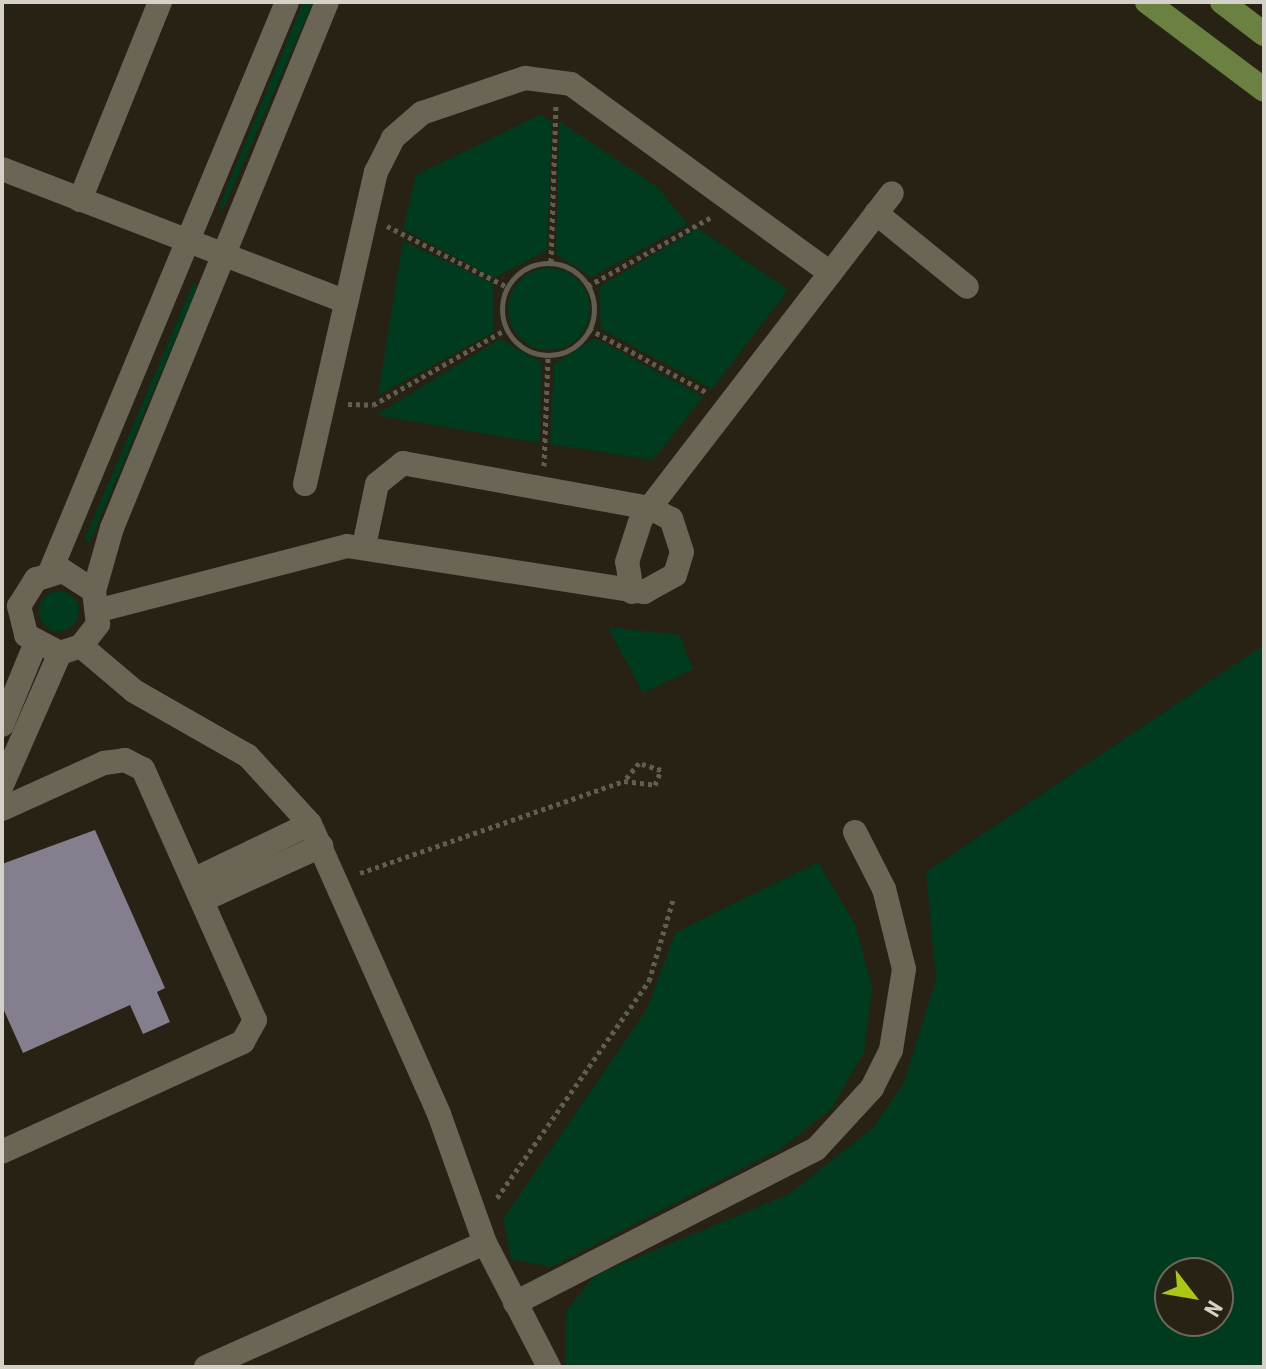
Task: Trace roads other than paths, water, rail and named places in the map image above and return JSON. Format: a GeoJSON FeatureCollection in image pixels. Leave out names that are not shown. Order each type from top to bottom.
{"type":"FeatureCollection","features":[{"type":"Feature","properties":{"kind":"main road"},"geometry":{"type":"LineString","coordinates":[[1147,2],[1264,90]]}},
{"type":"Feature","properties":{"kind":"main road"},"geometry":{"type":"LineString","coordinates":[[1222,2],[1264,34]]}},
{"type":"Feature","properties":{"kind":"lane"},"geometry":{"type":"LineString","coordinates":[[80,200],[160,2]]}},
{"type":"Feature","properties":{"kind":"lane"},"geometry":{"type":"LineString","coordinates":[[287,2],[189,245],[50,572],[25,591],[11,622],[35,645],[70,650],[134,691],[248,756],[316,835],[482,1234],[549,1367]]}},
{"type":"Feature","properties":{"kind":"lane"},"geometry":{"type":"LineString","coordinates":[[2,785],[97,600],[112,528],[327,2]]}},
{"type":"Feature","properties":{"kind":"lane"},"geometry":{"type":"LineString","coordinates":[[305,484],[383,154],[415,118],[509,82],[557,80],[584,90],[830,273]]}},
{"type":"Feature","properties":{"kind":"lane"},"geometry":{"type":"LineString","coordinates":[[2,169],[222,258],[346,302]]}},
{"type":"Feature","properties":{"kind":"lane"},"geometry":{"type":"LineString","coordinates":[[632,592],[629,547],[650,508],[892,193]]}},
{"type":"Feature","properties":{"kind":"lane"},"geometry":{"type":"LineString","coordinates":[[876,213],[967,287]]}},
{"type":"Feature","properties":{"kind":"lane"},"geometry":{"type":"LineString","coordinates":[[97,600],[313,552],[364,546],[632,592],[656,589],[680,564],[678,529],[650,508],[395,464],[377,484],[364,546]]}},
{"type":"Feature","properties":{"kind":"lane"},"geometry":{"type":"LineString","coordinates":[[50,572],[75,574],[97,600]]}},
{"type":"Feature","properties":{"kind":"lane"},"geometry":{"type":"LineString","coordinates":[[2,725],[35,645]]}},
{"type":"Feature","properties":{"kind":"lane"},"geometry":{"type":"LineString","coordinates":[[2,809],[104,763],[135,764],[150,777],[253,1012],[250,1036],[2,1152]]}},
{"type":"Feature","properties":{"kind":"lane"},"geometry":{"type":"LineString","coordinates":[[515,1303],[816,1149],[872,1088],[891,1050],[904,969],[884,889],[855,832]]}},
{"type":"Feature","properties":{"kind":"lane"},"geometry":{"type":"LineString","coordinates":[[200,889],[316,835]]}},
{"type":"Feature","properties":{"kind":"lane"},"geometry":{"type":"LineString","coordinates":[[206,1367],[482,1234]]}}]}
